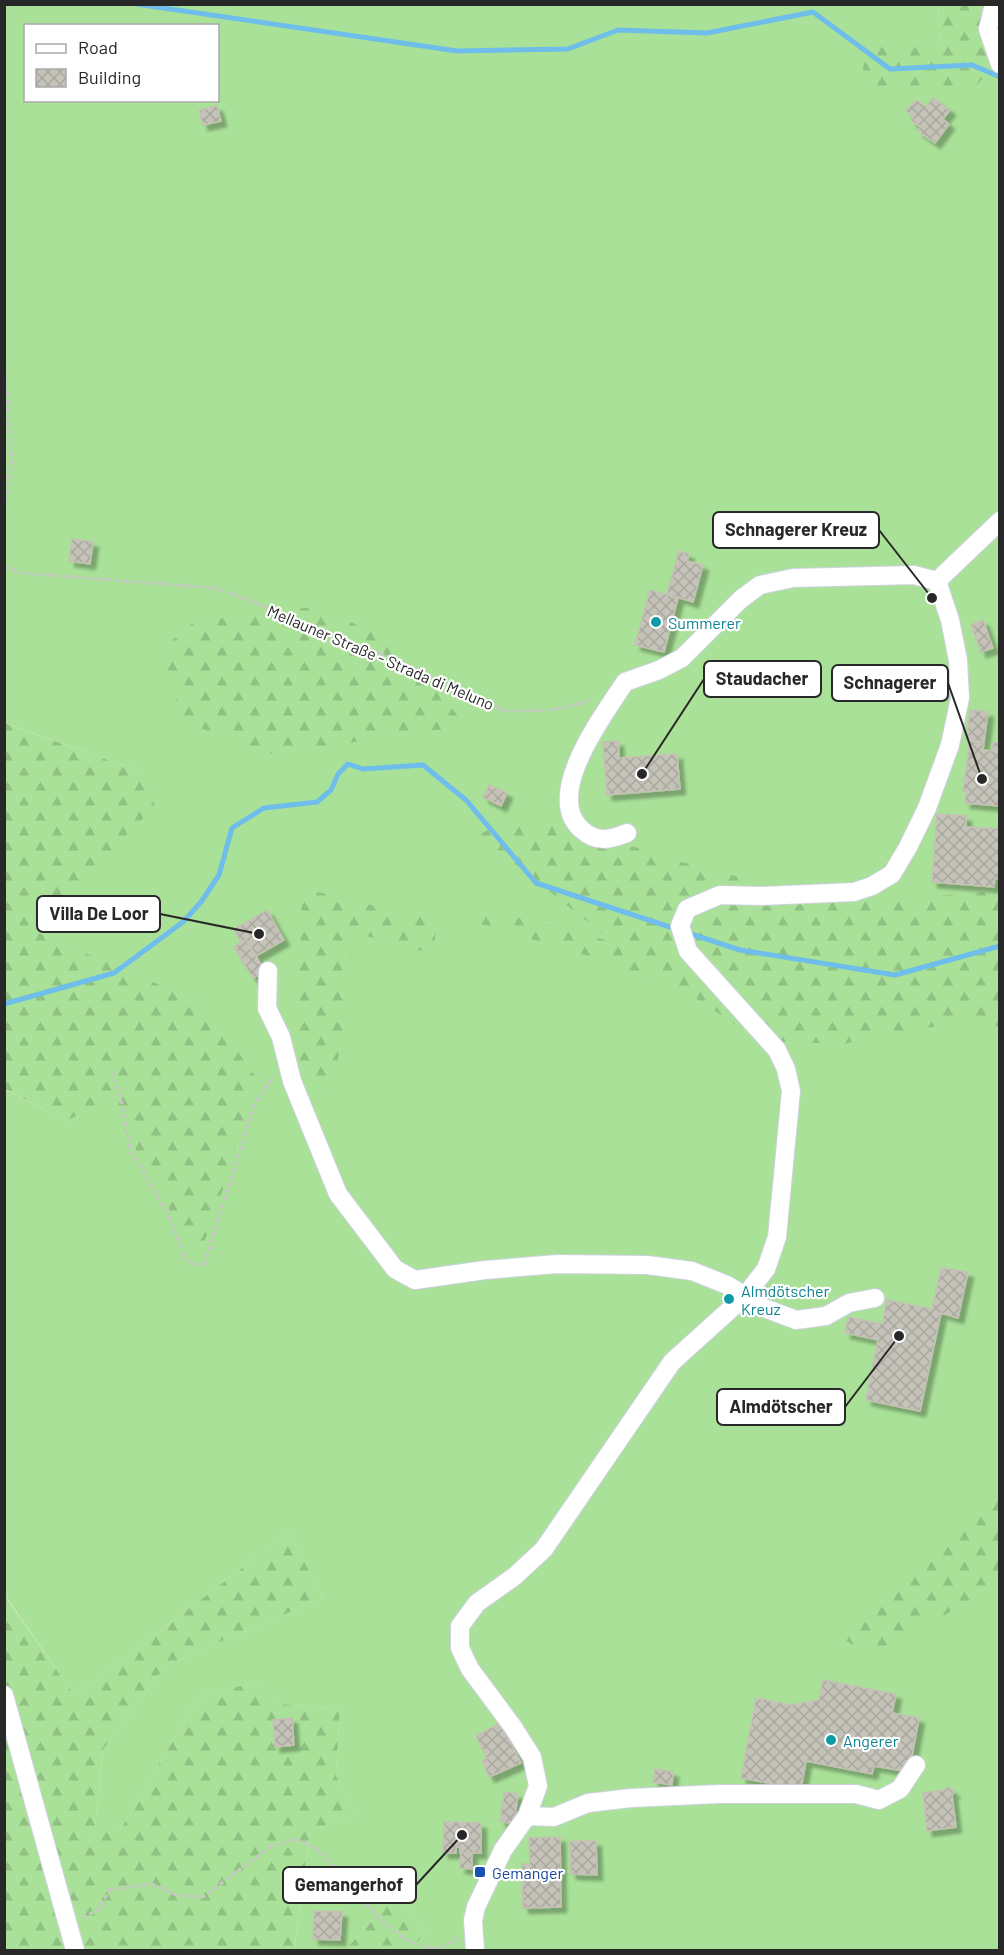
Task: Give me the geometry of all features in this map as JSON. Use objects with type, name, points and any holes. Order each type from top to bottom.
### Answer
[{"type":"street","points":[[994,4],[988,30],[999,64]]},
{"type":"street","points":[[937,581],[999,521]]},
{"type":"street","points":[[627,833],[608,841],[585,834],[572,821],[568,797],[577,762],[624,682],[659,670],[681,658],[741,600],[760,585],[804,577],[914,575],[937,581]]},
{"type":"street","points":[[475,1950],[473,1920],[476,1907],[503,1850],[526,1816],[538,1785],[532,1757],[470,1669],[459,1648],[460,1626],[477,1603],[515,1576],[544,1549],[672,1362],[746,1296],[766,1269],[777,1237],[791,1091],[786,1069],[777,1050],[688,951],[680,926],[687,909],[720,895],[761,896],[854,892],[872,886],[892,874],[927,808],[950,745],[960,698],[958,660],[950,620],[937,581]]},
{"type":"street","points":[[268,971],[267,1008],[281,1037],[292,1081],[338,1194],[395,1269],[415,1280],[485,1270],[557,1264],[647,1265],[692,1271],[726,1285],[746,1296],[754,1304],[796,1320],[826,1316],[849,1303],[875,1298]]},
{"type":"street","points":[[4,1695],[75,1950]]},
{"type":"street","points":[[526,1816],[554,1817],[588,1803],[631,1798],[697,1795],[856,1794],[879,1800],[900,1789],[916,1765]]},
{"type":"path","points":[[4,355],[12,462],[4,511]]},
{"type":"path","name":"Mellauner Straße - Strada di Meluno","points":[[4,567],[22,573],[214,588],[380,653],[452,684],[468,696],[506,711],[551,710],[583,703],[593,698]]},
{"type":"path","points":[[112,1071],[122,1104],[130,1149],[170,1216],[187,1263],[204,1265],[255,1103],[273,1077],[292,1081]]},
{"type":"path","points":[[66,1915],[84,1918],[100,1908],[109,1890],[152,1884],[176,1895],[203,1897],[271,1846],[297,1839],[324,1854],[356,1894],[399,1936],[420,1947],[443,1947],[460,1936],[473,1920]]},
{"type":"green space","points":[[5,5],[938,5],[941,45],[999,64],[999,1950],[411,1950],[425,1933],[398,1892],[345,1950],[294,1949],[310,1831],[356,1815],[336,1776],[340,1709],[281,1704],[259,1681],[199,1697],[122,1827],[94,1838],[103,1750],[166,1665],[323,1598],[289,1532],[75,1696],[5,1595],[4,1089],[66,1121],[108,1100],[198,1259],[203,1004],[33,931],[139,771],[5,723]]},
{"type":"green space","points":[[938,5],[999,5],[999,64],[974,87],[860,92],[867,41],[941,45]]},
{"type":"green space","points":[[320,606],[413,654],[465,726],[264,755],[184,721],[159,651],[194,622]]},
{"type":"green space","points":[[4,723],[139,771],[155,806],[34,931],[204,1004],[256,1077],[223,1189],[198,1260],[108,1101],[66,1121],[5,1089]]},
{"type":"green space","points":[[506,820],[573,827],[678,861],[840,903],[999,891],[999,1027],[979,1018],[843,1044],[760,1041],[679,987],[588,956],[480,924],[486,909],[613,942],[479,835]]},
{"type":"green space","points":[[302,888],[437,921],[433,954],[352,932],[345,1017],[332,1095],[296,1067]]},
{"type":"green space","points":[[999,1499],[999,1583],[873,1657],[843,1639]]},
{"type":"green space","points":[[289,1532],[323,1598],[166,1665],[103,1750],[94,1837],[122,1827],[199,1697],[259,1681],[281,1704],[340,1709],[336,1776],[356,1815],[310,1831],[294,1948],[345,1950],[5,1950],[4,1595],[75,1696]]},
{"type":"green space","points":[[398,1892],[425,1933],[411,1950],[345,1950]]},
{"type":"building","points":[[933,98],[950,110],[943,119],[949,124],[935,143],[918,131],[921,127],[911,121],[913,117],[906,111],[916,100],[926,107]]},
{"type":"building","points":[[217,106],[221,121],[203,125],[199,110]]},
{"type":"building","points":[[72,539],[93,542],[90,564],[69,561]]},
{"type":"building","points":[[679,551],[689,554],[687,561],[703,565],[693,602],[667,594]]},
{"type":"building","name":"Summerer","points":[[650,590],[678,598],[664,652],[635,645]]},
{"type":"building","points":[[983,620],[993,648],[981,652],[971,625]]},
{"type":"building","points":[[970,710],[988,712],[984,742],[967,740]]},
{"type":"building","points":[[618,741],[619,758],[677,754],[680,789],[607,795],[603,742]]},
{"type":"building","points":[[970,741],[984,742],[983,750],[992,751],[993,742],[1000,743],[1000,806],[965,803],[966,791],[963,791]]},
{"type":"building","points":[[489,785],[507,793],[501,806],[483,797]]},
{"type":"building","points":[[937,814],[966,816],[966,827],[1000,829],[1000,879],[995,878],[994,887],[932,882]]},
{"type":"building","points":[[267,910],[284,940],[256,956],[246,940],[241,942],[234,929]]},
{"type":"building","points":[[246,940],[265,971],[253,978],[234,947]]},
{"type":"building","points":[[941,1268],[968,1272],[958,1318],[941,1313],[920,1411],[866,1400],[878,1340],[845,1333],[848,1317],[882,1324],[887,1300],[932,1309]]},
{"type":"building","name":"Angerer","points":[[823,1680],[896,1694],[892,1713],[919,1718],[909,1772],[874,1766],[872,1774],[806,1761],[801,1789],[741,1778],[756,1698],[791,1705],[819,1700]]},
{"type":"building","points":[[292,1718],[294,1745],[275,1747],[273,1720]]},
{"type":"building","points":[[500,1723],[521,1763],[489,1777],[482,1761],[487,1758],[476,1736]]},
{"type":"building","points":[[655,1769],[673,1772],[672,1785],[653,1782]]},
{"type":"building","points":[[948,1787],[954,1792],[952,1795],[956,1827],[927,1831],[923,1793],[945,1790]]},
{"type":"building","points":[[504,1792],[518,1794],[514,1824],[500,1821]]},
{"type":"building","points":[[444,1822],[481,1823],[481,1853],[460,1853],[460,1847],[456,1847],[456,1853],[443,1853]]},
{"type":"building","points":[[560,1837],[561,1907],[523,1908],[522,1864],[530,1864],[529,1838]]},
{"type":"building","points":[[596,1841],[597,1875],[571,1874],[570,1842]]},
{"type":"building","points":[[461,1853],[472,1853],[472,1869],[460,1868]]},
{"type":"building","points":[[314,1911],[342,1912],[340,1940],[313,1939]]},
{"type":"waterway","points":[[136,4],[457,51],[568,49],[618,30],[707,33],[813,12],[890,69],[972,65],[1000,77]]},
{"type":"waterway","points":[[4,1004],[114,973],[183,922],[201,902],[219,875],[232,828],[264,808],[317,802],[331,790],[338,774],[348,764],[363,769],[423,765],[466,800],[536,883],[676,929]]},
{"type":"waterway","points":[[688,933],[740,950],[895,975],[1000,946]]},
{"type":"place","name":"Schnagerer Kreuz","points":[[932,598]]},
{"type":"place","name":"Summerer","points":[[656,622]]},
{"type":"place","name":"Staudacher","points":[[642,774]]},
{"type":"place","name":"Schnagerer","points":[[982,779]]},
{"type":"place","name":"Villa De Loor","points":[[259,934]]},
{"type":"place","name":"Almdötscher Kreuz","points":[[729,1299]]},
{"type":"place","name":"Almdötscher","points":[[899,1336]]},
{"type":"place","name":"Angerer","points":[[831,1740]]},
{"type":"place","name":"Gemangerhof","points":[[462,1835]]},
{"type":"place","name":"Gemanger","points":[[480,1872]]}]
